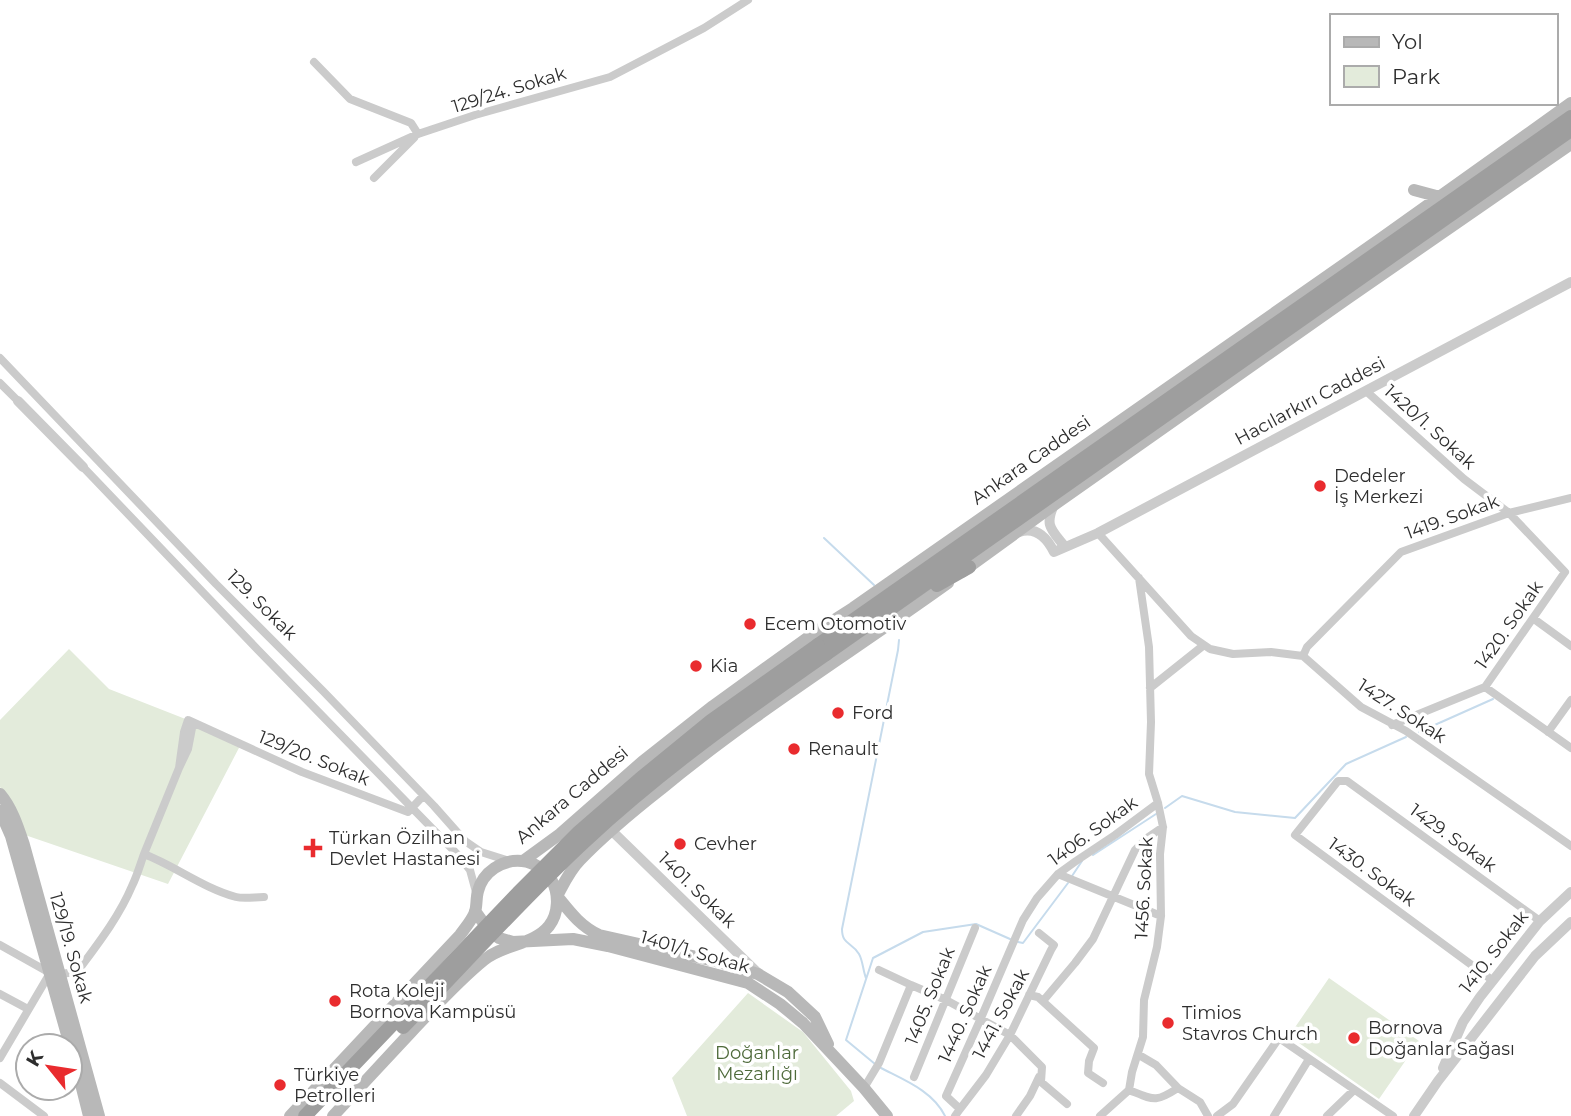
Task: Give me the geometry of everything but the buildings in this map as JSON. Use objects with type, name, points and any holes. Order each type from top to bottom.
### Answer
[{"type":"highway","name":"Ankara Caddesi","points":[[317,1116],[585,841],[647,786],[916,576],[1571,117]]},
{"type":"highway","name":"Ankara Caddesi","points":[[305,1116],[517,893],[579,832],[711,721],[822,649],[872,621],[1571,130]]},
{"type":"highway","points":[[1348,298],[1424,233]]},
{"type":"highway","points":[[1179,391],[1266,318]]},
{"type":"highway","points":[[872,621],[969,567]]},
{"type":"highway","points":[[853,608],[916,576]]},
{"type":"main road","name":"Ankara Caddesi","points":[[523,861],[560,834],[642,762],[713,706],[1571,103]]},
{"type":"main road","points":[[332,1116],[460,980],[488,956],[537,936],[550,925],[557,908],[557,896],[579,861],[706,752],[1348,298],[1571,144]]},
{"type":"main road","points":[[1414,190],[1440,197]]},
{"type":"main road","points":[[1386,235],[1391,218]]},
{"type":"main road","name":"129/19. Sokak","points":[[0,794],[15,818],[24,845],[89,1116]]},
{"type":"main road","name":"129/19. Sokak","points":[[0,811],[11,836],[99,1116]]},
{"type":"main road","name":"Ankara Caddesi","points":[[475,911],[479,887],[488,873],[509,861],[537,865],[554,884],[557,896]]},
{"type":"main road","name":"1401/1. Sokak","points":[[557,896],[577,921],[600,935],[719,962],[758,974],[788,992],[815,1017],[835,1057]]},
{"type":"main road","points":[[289,1116],[460,934],[475,911],[483,925],[499,938],[521,942]]},
{"type":"main road","name":"1401/1. Sokak","points":[[521,942],[573,939],[748,983],[803,1023],[887,1116]]},
{"type":"main road","points":[[864,1088],[867,1100],[877,1116]]},
{"type":"street","name":"129/24. Sokak","points":[[356,162],[417,134],[610,76],[704,28],[748,0]]},
{"type":"street","points":[[314,62],[350,99],[411,123],[417,134]]},
{"type":"street","name":"129/24. Sokak","points":[[374,178],[417,134]]},
{"type":"street","name":"Hacılarkırı Caddesi","points":[[1059,550],[1098,533],[1571,282]]},
{"type":"street","name":"129. Sokak","points":[[0,358],[464,841],[473,848],[509,861]]},
{"type":"street","name":"129. Sokak","points":[[0,383],[464,861],[473,877],[476,897]]},
{"type":"street","name":"1420/1. Sokak","points":[[1366,391],[1464,479],[1510,513],[1568,572]]},
{"type":"street","name":"1419. Sokak","points":[[1303,656],[1307,647],[1401,552],[1510,513],[1571,498]]},
{"type":"street","points":[[1054,505],[1049,523],[1059,550]]},
{"type":"street","points":[[1013,534],[1028,529],[1037,531],[1059,550]]},
{"type":"street","points":[[1098,533],[1191,636],[1210,649],[1233,654],[1271,652],[1303,656]]},
{"type":"street","name":"1420. Sokak","points":[[1392,724],[1485,687],[1568,572]]},
{"type":"street","name":"1456. Sokak","points":[[1129,1090],[1143,1037],[1143,1000],[1157,947],[1161,916],[1160,854],[1163,827],[1149,774],[1149,647],[1139,578]]},
{"type":"street","points":[[1534,619],[1571,646]]},
{"type":"street","points":[[1150,688],[1204,645]]},
{"type":"street","name":"1427. Sokak","points":[[1303,656],[1361,707],[1406,731],[1571,846]]},
{"type":"street","points":[[1485,687],[1571,748]]},
{"type":"street","points":[[1548,732],[1571,700]]},
{"type":"street","name":"129/20. Sokak","points":[[144,854],[179,768],[184,732],[190,722],[302,772],[408,813],[413,807]]},
{"type":"street","name":"1430. Sokak","points":[[1347,781],[1338,781],[1295,835],[1492,980]]},
{"type":"street","name":"1429. Sokak","points":[[1347,781],[1540,921]]},
{"type":"street","points":[[413,807],[423,796]]},
{"type":"street","name":"1406. Sokak","points":[[1023,920],[1037,898],[1058,874],[1158,803]]},
{"type":"street","points":[[1043,1001],[1093,939],[1135,850],[1163,827]]},
{"type":"street","name":"1401. Sokak","points":[[612,831],[758,974]]},
{"type":"street","points":[[0,945],[55,974],[77,972],[101,940],[132,887],[144,854],[235,897],[264,897]]},
{"type":"street","points":[[1058,874],[1161,916]]},
{"type":"street","name":"1410. Sokak","points":[[1438,1081],[1463,1022],[1492,980],[1540,921],[1571,892]]},
{"type":"street","name":"1440. Sokak","points":[[958,1113],[946,1096],[1023,920]]},
{"type":"street","name":"1410. Sokak","points":[[1414,1116],[1535,956],[1571,922]]},
{"type":"street","name":"1405. Sokak","points":[[914,1077],[975,928]]},
{"type":"street","name":"1441. Sokak","points":[[958,1113],[986,1075],[1010,1035],[1054,945],[1039,933]]},
{"type":"street","points":[[879,970],[946,1000],[1010,1035],[1042,1067],[1041,1082],[1067,1104]]},
{"type":"street","points":[[0,1058],[3,1045],[55,974]]},
{"type":"street","points":[[864,1088],[876,1068],[911,985]]},
{"type":"street","points":[[0,994],[28,1009]]},
{"type":"street","points":[[1029,995],[1043,1001],[1094,1048],[1088,1073],[1103,1083]]},
{"type":"street","points":[[1217,1116],[1233,1104],[1279,1038],[1393,1116]]},
{"type":"street","points":[[1139,1055],[1156,1065],[1178,1088],[1200,1102],[1208,1116]]},
{"type":"street","points":[[1274,1116],[1309,1059]]},
{"type":"street","points":[[1016,1116],[1030,1096],[1042,1067]]},
{"type":"street","points":[[0,1083],[44,1116]]},
{"type":"street","points":[[1100,1116],[1129,1090],[1154,1099],[1163,1098],[1178,1088]]},
{"type":"street","points":[[1327,1116],[1354,1090]]},
{"type":"green space","points":[[69,649],[109,689],[241,744],[168,884],[25,835],[14,806],[0,787],[0,720]]},
{"type":"green space","name":"Bornova Doğanlar Sağası","points":[[1329,978],[1419,1041],[1379,1099],[1289,1036]]},
{"type":"green space","name":"Doğanlar Mezarlığı","points":[[748,993],[803,1032],[851,1091],[854,1101],[836,1116],[687,1116],[672,1078]]},
{"type":"waterway","points":[[824,538],[874,585]]},
{"type":"waterway","points":[[866,978],[859,954],[846,941],[842,929],[899,640]]},
{"type":"waterway","points":[[1419,732],[1493,699]]},
{"type":"waterway","points":[[1165,808],[1182,796],[1235,812],[1295,818],[1346,764],[1406,737]]},
{"type":"waterway","points":[[1093,855],[1156,814]]},
{"type":"waterway","points":[[1072,876],[1082,861]]},
{"type":"waterway","points":[[1018,942],[1023,943],[1068,883]]},
{"type":"waterway","points":[[875,1064],[846,1040],[873,958],[923,932],[976,924],[1010,939]]},
{"type":"waterway","points":[[881,1068],[926,1093],[945,1116]]},
{"type":"place","name":"Dedeler İş Merkezi","points":[[1320,486]]},
{"type":"place","name":"Ecem Otomotiv","points":[[750,624]]},
{"type":"place","name":"Kia","points":[[696,666]]},
{"type":"place","name":"Ford","points":[[838,713]]},
{"type":"place","name":"Renault","points":[[794,749]]},
{"type":"place","name":"Cevher","points":[[680,844]]},
{"type":"place","name":"Türkan Özilhan Devlet Hastanesi","points":[[313,848]]},
{"type":"place","name":"Rota Koleji Bornova Kampüsü","points":[[335,1001]]},
{"type":"place","name":"Timios Stavros Church","points":[[1168,1023]]},
{"type":"place","name":"Bornova Doğanlar Sağası","points":[[1354,1038]]},
{"type":"place","name":"Türkiye Petrolleri","points":[[280,1085]]}]
